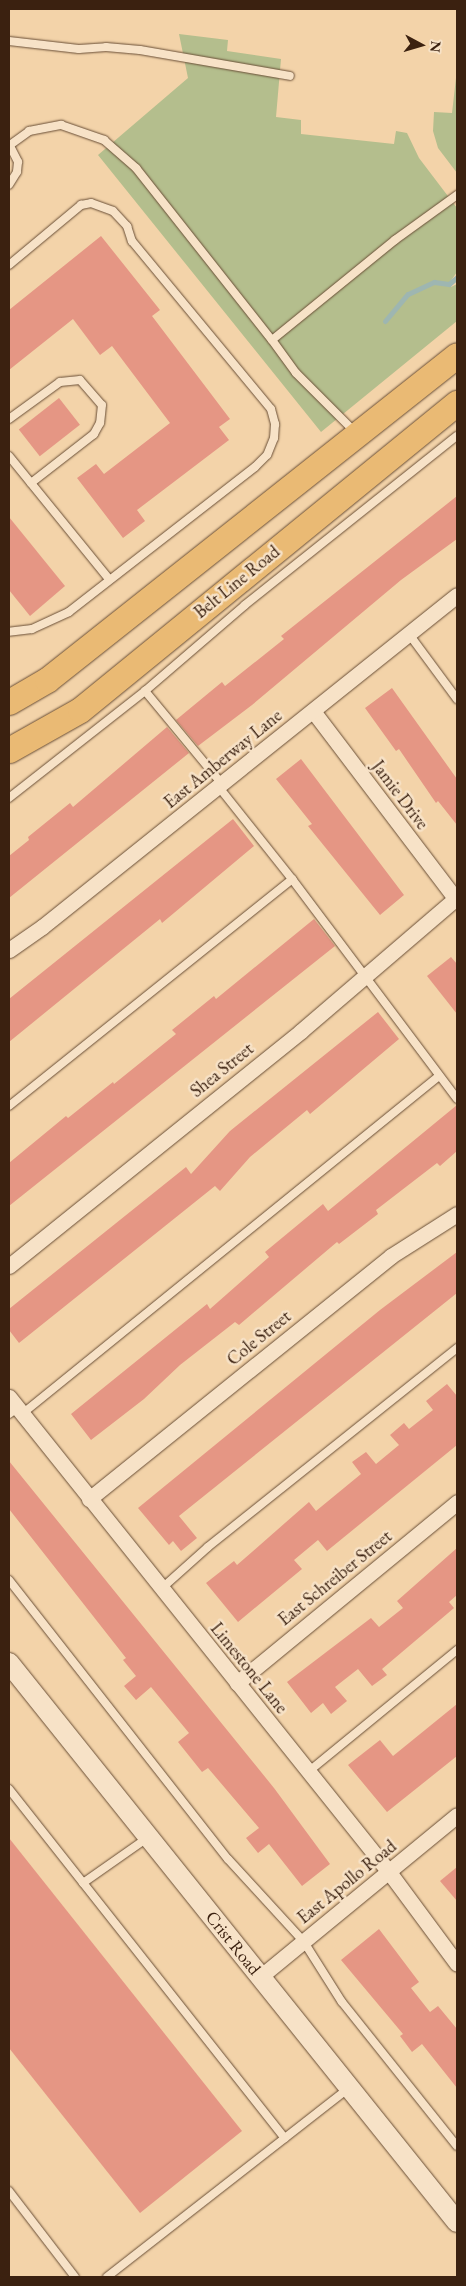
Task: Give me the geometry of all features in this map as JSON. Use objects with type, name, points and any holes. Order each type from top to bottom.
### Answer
[{"type":"main road","points":[[9,702],[48,680],[457,355]]},
{"type":"main road","name":"Belt Line Road","points":[[9,750],[80,710],[457,403]]},
{"type":"street","name":"East Amberway Lane","points":[[9,950],[42,927],[457,595]]},
{"type":"street","name":"Jamie Drive","points":[[313,711],[456,900]]},
{"type":"street","name":"Shea Street","points":[[9,1266],[300,1031],[365,973],[456,900]]},
{"type":"street","name":"Cole Street","points":[[89,1499],[391,1256],[457,1214]]},
{"type":"street","name":"Limestone Lane","points":[[14,1408],[389,1872],[457,1964]]},
{"type":"street","name":"East Schreiber Street","points":[[237,1684],[457,1502]]},
{"type":"street","name":"Crist Road","points":[[9,1663],[457,2222]]},
{"type":"street","name":"East Apollo Road","points":[[260,1977],[457,1815]]},
{"type":"lane","points":[[9,41],[79,49],[106,47],[140,50],[290,76]]},
{"type":"lane","points":[[9,185],[17,172],[18,162],[9,145],[29,131],[61,125],[104,140],[136,168],[296,373],[358,435]]},
{"type":"lane","points":[[272,340],[395,240],[457,194]]},
{"type":"lane","points":[[9,265],[81,205],[91,203],[113,211],[127,226],[132,241],[271,409],[275,424],[274,438],[267,455],[69,612],[32,629],[9,632]]},
{"type":"lane","points":[[9,419],[60,382],[80,380],[102,405],[100,423],[94,434],[31,483]]},
{"type":"lane","points":[[9,798],[145,691],[245,605],[457,436]]},
{"type":"lane","points":[[9,456],[109,579]]},
{"type":"lane","points":[[409,634],[457,699]]},
{"type":"lane","points":[[145,691],[365,973],[397,1022],[457,1099]]},
{"type":"lane","points":[[9,1106],[292,879]]},
{"type":"lane","points":[[14,1408],[440,1076]]},
{"type":"lane","points":[[161,1589],[208,1547],[457,1348]]},
{"type":"lane","points":[[9,1580],[228,1859],[304,1942],[342,2002],[457,2146]]},
{"type":"lane","points":[[308,1772],[457,1650]]},
{"type":"lane","points":[[9,1789],[285,2138]]},
{"type":"lane","points":[[83,1883],[148,1837]]},
{"type":"lane","points":[[107,2277],[348,2088]]},
{"type":"lane","points":[[9,2191],[75,2277]]},
{"type":"green space","points":[[179,34],[228,40],[227,51],[281,59],[276,117],[301,120],[301,134],[394,144],[396,131],[407,133],[419,158],[457,208],[457,272],[450,282],[451,287],[457,284],[457,321],[321,432],[98,155],[188,78]]},
{"type":"green space","points":[[457,69],[457,173],[438,148],[433,131],[434,112],[452,113]]},
{"type":"building","points":[[101,236],[160,310],[152,316],[230,419],[219,427],[229,440],[137,510],[145,521],[123,538],[77,478],[96,464],[104,474],[170,423],[112,346],[100,355],[73,319],[9,370],[9,310]]},
{"type":"building","points":[[59,398],[80,425],[40,456],[19,429]]},
{"type":"building","points":[[457,496],[457,539],[401,580],[252,705],[198,746],[176,720],[222,682],[225,686],[284,639],[281,636]]},
{"type":"building","points":[[9,517],[65,586],[30,616],[9,590]]},
{"type":"building","points":[[392,688],[457,779],[457,825],[438,801],[436,803],[399,749],[396,751],[365,708]]},
{"type":"building","points":[[167,727],[189,753],[9,898],[9,856],[29,840],[28,837],[70,803],[73,807]]},
{"type":"building","points":[[301,759],[404,895],[380,915],[308,826],[312,824],[276,779]]},
{"type":"building","points":[[233,819],[254,846],[162,923],[160,919],[9,1042],[9,999]]},
{"type":"building","points":[[314,919],[335,946],[9,1206],[9,1163],[66,1116],[68,1118],[113,1082],[114,1084],[176,1034],[172,1030],[214,996],[216,999]]},
{"type":"building","points":[[451,957],[457,964],[457,1014],[427,976]]},
{"type":"building","points":[[378,1012],[399,1039],[310,1114],[307,1110],[250,1157],[220,1191],[215,1186],[19,1343],[9,1330],[9,1309],[186,1167],[191,1174],[230,1131]]},
{"type":"building","points":[[457,1105],[457,1151],[440,1166],[437,1163],[376,1210],[378,1214],[339,1244],[337,1242],[239,1325],[235,1322],[180,1365],[144,1399],[91,1440],[71,1414],[207,1304],[210,1309],[269,1257],[265,1252],[323,1204],[328,1211]]},
{"type":"building","points":[[457,1252],[457,1293],[179,1516],[197,1538],[181,1551],[173,1541],[169,1545],[138,1508],[380,1310]]},
{"type":"building","points":[[447,1384],[457,1396],[457,1445],[327,1551],[318,1540],[294,1560],[302,1569],[238,1622],[206,1583],[234,1561],[237,1565],[309,1502],[316,1511],[361,1474],[352,1462],[366,1452],[376,1464],[399,1445],[390,1435],[404,1423],[409,1429],[433,1410],[426,1401]]},
{"type":"building","points":[[9,1461],[274,1788],[330,1864],[302,1886],[269,1844],[258,1853],[246,1838],[259,1828],[208,1768],[202,1772],[178,1742],[189,1733],[151,1687],[136,1700],[124,1686],[136,1676],[123,1660],[126,1658],[9,1509]]},
{"type":"building","points":[[457,1548],[457,1595],[449,1602],[454,1608],[382,1669],[387,1675],[372,1686],[358,1669],[335,1687],[347,1701],[331,1714],[323,1703],[311,1713],[287,1682],[371,1618],[379,1627],[403,1608],[397,1601]]},
{"type":"building","points":[[457,1704],[457,1756],[387,1812],[348,1765],[380,1740],[393,1756]]},
{"type":"building","points":[[9,1838],[242,2131],[140,2213],[9,2048]]},
{"type":"building","points":[[457,1867],[457,1901],[440,1881]]},
{"type":"building","points":[[379,1929],[419,1982],[411,1988],[430,2012],[438,2006],[457,2029],[457,2088],[422,2044],[412,2052],[400,2036],[403,2034],[341,1960]]},
{"type":"waterway","points":[[385,321],[408,294],[434,282],[449,284],[457,277]]}]
